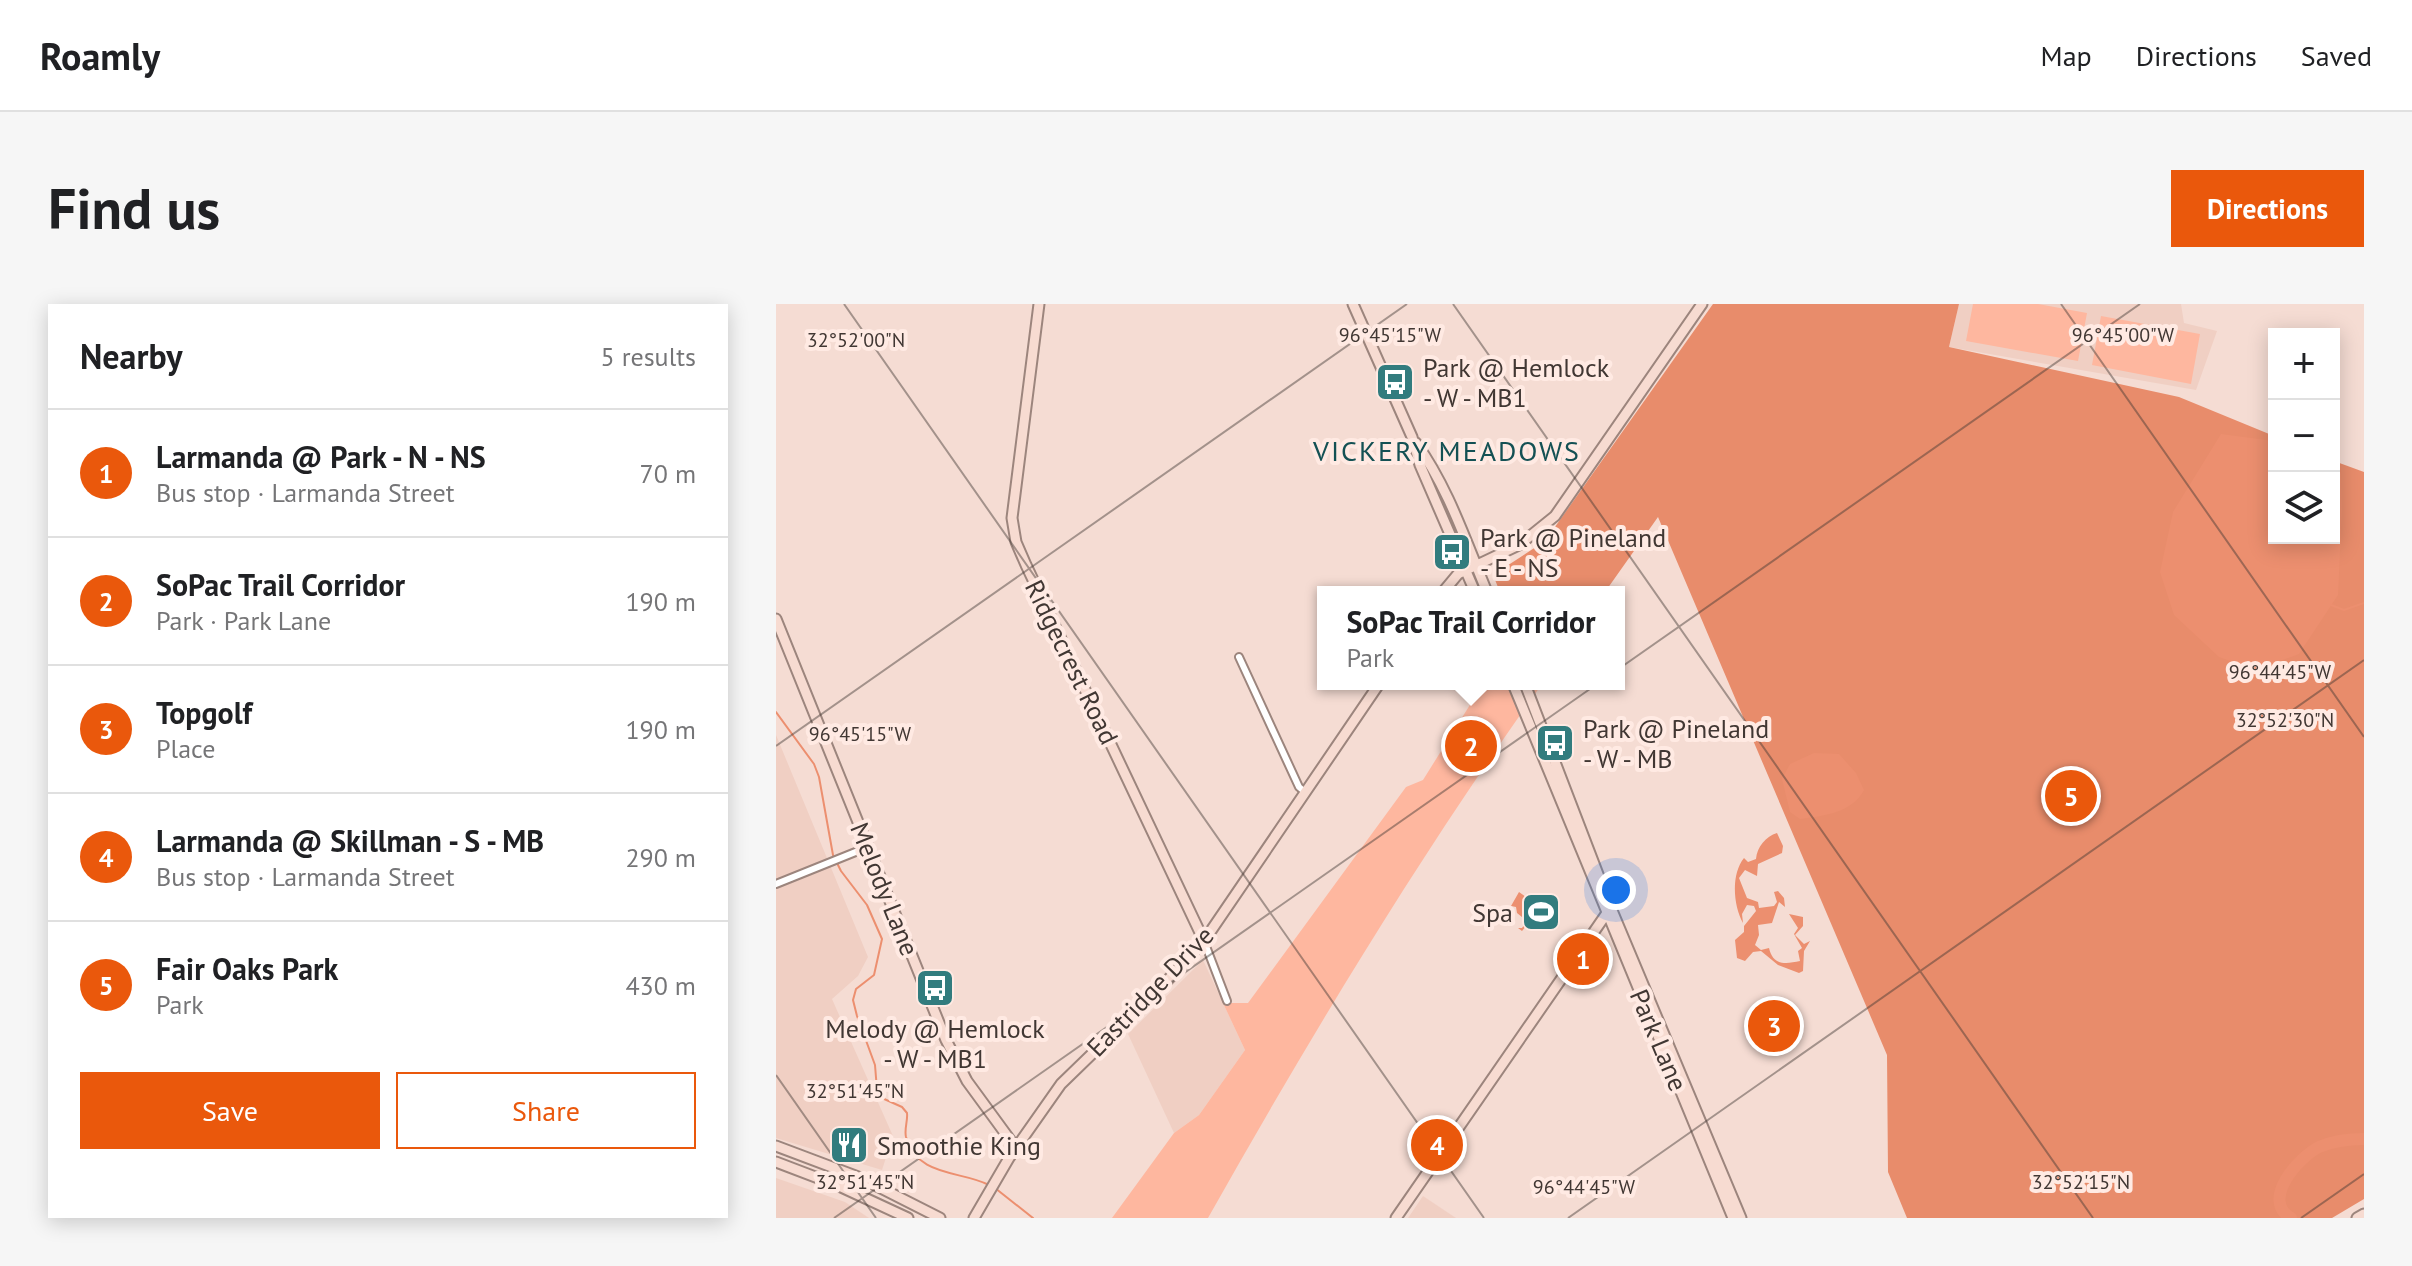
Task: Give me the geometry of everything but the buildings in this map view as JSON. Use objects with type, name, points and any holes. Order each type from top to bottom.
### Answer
[{"type":"street","name":"Ridgecrest Road","points":[[1039,304],[1019,451],[1012,518],[1014,535],[1204,941],[1227,1001]]},
{"type":"street","points":[[1353,304],[1412,437],[1420,465],[1473,586]]},
{"type":"street","points":[[1448,586],[1458,574],[1519,545],[1555,516],[1702,304]]},
{"type":"street","points":[[1412,437],[1429,460],[1484,586]]},
{"type":"street","name":"Melody Lane","points":[[776,619],[956,1060],[983,1105],[1016,1148]]},
{"type":"street","points":[[1239,657],[1299,787],[1305,792]]},
{"type":"street","name":"Eastridge Drive","points":[[974,1218],[1009,1158],[1061,1084],[1204,941],[1375,690]]},
{"type":"street","name":"Park Lane","points":[[1515,690],[1560,783]]},
{"type":"street","name":"Park Lane","points":[[1528,690],[1608,910],[1741,1218]]},
{"type":"street","points":[[1524,711],[1535,707]]},
{"type":"street","points":[[776,884],[868,847]]},
{"type":"street","points":[[1396,1218],[1608,910]]},
{"type":"street","name":"Park Lane","points":[[1608,910],[1613,931],[1733,1218]]},
{"type":"street","points":[[1589,937],[1600,930],[1613,931]]},
{"type":"street","points":[[776,1146],[883,1188],[940,1218]]},
{"type":"street","points":[[811,1174],[816,1160]]},
{"type":"street","points":[[776,1162],[811,1174],[908,1218]]},
{"type":"street","points":[[2357,1218],[2364,1214]]},
{"type":"shaded area","points":[[1713,304],[1959,304],[1949,347],[2179,397],[2268,434],[2268,544],[2340,544],[2340,463],[2364,472],[2364,1199],[2332,1218],[1907,1218],[1888,1172],[1887,1055],[1658,517],[1609,586],[1498,586],[1493,575],[1545,541]]},
{"type":"shaded area","points":[[1959,304],[2181,304],[2184,323],[2217,331],[2196,390],[1949,347]]},
{"type":"shaded area","points":[[1973,304],[2038,304],[2087,313],[2078,361],[1966,341]]},
{"type":"shaded area","points":[[2101,316],[2200,334],[2191,384],[2092,365]]},
{"type":"shaded area","points":[[2221,434],[2268,440],[2268,544],[2340,544],[2340,472],[2342,510],[2338,595],[2299,654],[2256,670],[2219,657],[2174,615],[2160,572],[2173,512]]},
{"type":"shaded area","points":[[1479,690],[1538,690],[1368,946],[1208,1218],[1112,1218],[1174,1133],[1199,1115],[1245,1050],[1223,1003],[1248,1003],[1406,787],[1423,780]]},
{"type":"shaded area","points":[[776,735],[868,957],[858,976],[832,999],[893,1136],[882,1170],[776,1138]]},
{"type":"shaded area","points":[[1814,753],[1839,754],[1856,773],[1864,790],[1845,808],[1827,815],[1800,819],[1790,812],[1782,779],[1790,764]]},
{"type":"shaded area","points":[[1777,833],[1783,846],[1782,853],[1758,864],[1757,876],[1745,870],[1739,878],[1747,898],[1758,902],[1759,908],[1774,906],[1777,902],[1774,892],[1778,891],[1784,898],[1785,907],[1779,902],[1772,923],[1758,925],[1759,935],[1755,945],[1761,950],[1769,948],[1777,961],[1800,961],[1798,951],[1802,948],[1794,934],[1798,928],[1789,914],[1803,917],[1803,926],[1795,935],[1804,944],[1810,941],[1804,951],[1803,971],[1799,973],[1778,965],[1761,951],[1753,952],[1745,961],[1737,958],[1735,940],[1744,932],[1744,926],[1756,911],[1754,906],[1747,905],[1742,914],[1743,923],[1735,899],[1737,872],[1744,858],[1748,862],[1756,859],[1763,843]]},
{"type":"shaded area","name":"Spa","points":[[1519,892],[1550,914],[1541,928],[1528,924],[1522,931],[1518,928],[1522,928],[1527,921],[1517,913],[1516,907],[1511,906]]},
{"type":"shaded area","points":[[1203,960],[1245,1050],[1199,1115],[1174,1133],[1128,1034]]},
{"type":"shaded area","points":[[776,1178],[845,1202],[869,1218],[776,1218]]},
{"type":"shaded area","points":[[1423,1196],[1456,1218],[1408,1218]]},
{"type":"waterway","points":[[2331,605],[2344,610],[2364,603]]},
{"type":"waterway","points":[[776,712],[814,764],[833,855],[867,905],[882,939],[874,975],[856,989],[853,1000],[875,1065],[877,1090],[882,1098],[902,1107],[907,1113],[906,1137],[920,1160],[941,1171],[989,1185]]},
{"type":"waterway","points":[[2291,1218],[2282,1210],[2279,1201],[2281,1190],[2293,1169],[2319,1147],[2364,1139]]},
{"type":"waterway","points":[[995,1188],[1033,1218]]},
{"type":"place","name":"Park @ Hemlock - W - MB1","points":[[1395,382]]},
{"type":"place","name":"Park @ Pineland - E - NS","points":[[1452,552]]},
{"type":"place","name":"Park @ Pineland - W - MB","points":[[1555,743]]},
{"type":"place","name":"SoPac Trail Corridor","points":[[1471,746]]},
{"type":"place","name":"Fair Oaks Park","points":[[2071,796]]},
{"type":"place","name":"Spa","points":[[1541,912]]},
{"type":"place","name":"Larmanda @ Park - N - NS","points":[[1583,959]]},
{"type":"place","name":"Melody @ Hemlock - W - MB1","points":[[935,988]]},
{"type":"place","name":"Topgolf","points":[[1774,1026]]},
{"type":"place","name":"Smoothie King","points":[[849,1145]]},
{"type":"place","name":"Larmanda @ Skillman - S - MB","points":[[1437,1145]]},
{"type":"district","name":"VICKERY MEADOWS","points":[[1447,450]]}]
